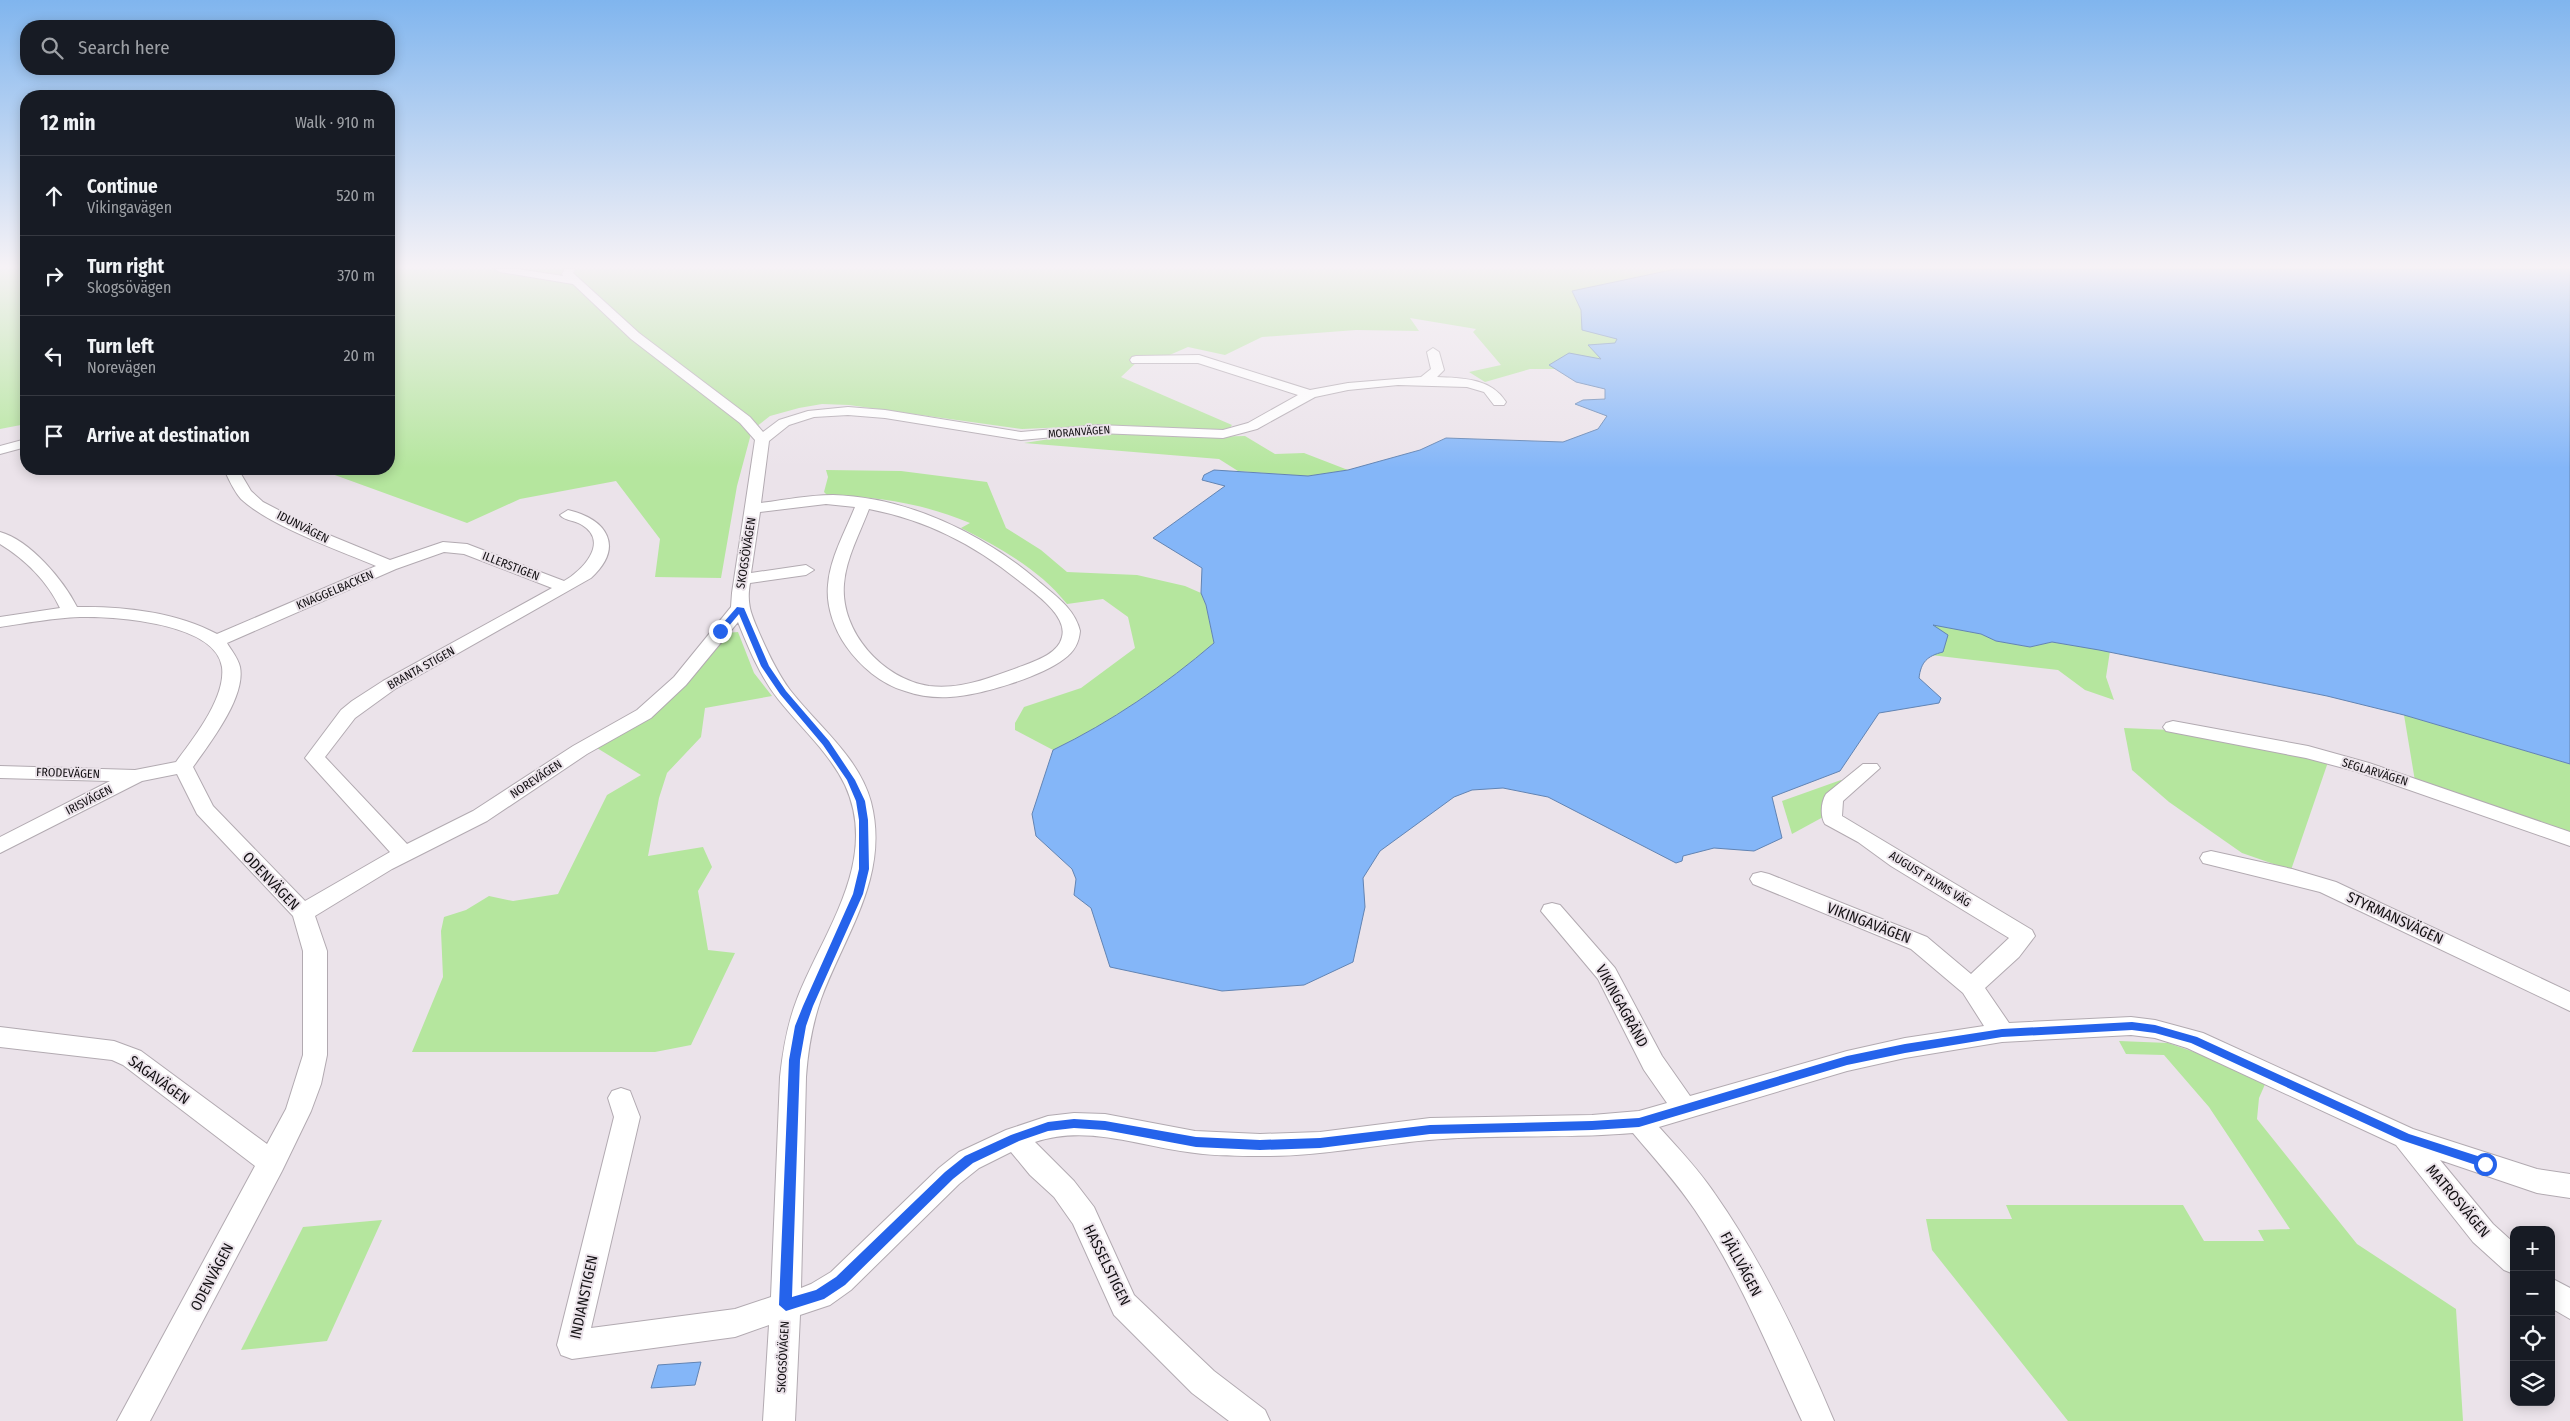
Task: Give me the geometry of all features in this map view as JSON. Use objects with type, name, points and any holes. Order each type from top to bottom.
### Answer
[{"type":"street","points":[[634,335],[745,420],[762,440]]},
{"type":"street","points":[[1425,380],[1438,370],[1433,352]]},
{"type":"street","points":[[1136,360],[1199,358],[1309,394]]},
{"type":"street","name":"MORANVÄGEN","points":[[762,440],[767,432],[788,421],[815,412],[832,410],[958,424],[1024,436],[1096,429],[1227,434],[1250,428],[1309,394],[1343,387],[1425,380],[1482,386],[1493,392],[1499,402]]},
{"type":"street","name":"SKOGSÖVÄGEN","points":[[762,440],[761,459],[738,598],[740,608],[765,666],[783,692],[826,743],[851,780],[861,801],[864,820],[864,869],[858,894],[800,1026],[794,1060],[786,1305],[779,1421]]},
{"type":"street","points":[[0,450],[20,445]]},
{"type":"street","name":"IDUNVÄGEN","points":[[234,475],[245,494],[258,505],[312,533],[390,566]]},
{"type":"street","points":[[753,508],[827,500],[864,504],[902,511],[958,531],[1008,563],[1068,616],[1071,631],[1068,645],[1058,655],[1043,664],[995,683],[962,691],[921,690],[901,684],[879,673],[850,641],[836,592],[841,564],[864,504]]},
{"type":"street","name":"BRANTA STIGEN","points":[[404,854],[315,758],[348,714],[359,705],[389,685],[565,587],[591,570],[600,551],[600,535],[590,521],[568,514]]},
{"type":"street","points":[[0,537],[20,549],[59,588],[72,613]]},
{"type":"street","name":"KNAGGELBACKEN","points":[[216,641],[390,566],[443,546],[456,546]]},
{"type":"street","name":"ILLERSTIGEN","points":[[456,546],[565,587]]},
{"type":"street","points":[[742,579],[806,570]]},
{"type":"street","name":"NOREVÄGEN","points":[[303,913],[404,854],[480,816],[580,750],[644,714],[680,681],[740,608]]},
{"type":"street","points":[[0,622],[91,612],[139,616],[186,627],[216,641],[231,667],[229,687],[219,714],[183,767]]},
{"type":"street","name":"SEGLARVÄGEN","points":[[2173,727],[2308,752],[2353,765],[2570,839]]},
{"type":"street","name":"IRISVÄGEN","points":[[0,846],[136,776],[183,767]]},
{"type":"street","name":"ODENVÄGEN","points":[[133,1421],[298,1111],[308,1084],[315,1055],[315,951],[303,913],[204,809],[188,781],[183,767]]},
{"type":"street","name":"AUGUST PLYMS VÄG","points":[[1870,768],[1833,799],[1832,819],[1865,837],[1899,861],[2024,936],[2011,951],[1970,987]]},
{"type":"street","name":"FRODEVÄGEN","points":[[0,772],[136,776]]},
{"type":"street","name":"STYRMANSVÄGEN","points":[[2211,858],[2292,876],[2328,887],[2570,1002]]},
{"type":"street","name":"VIKINGAVÄGEN","points":[[1761,879],[1920,943],[1970,987],[2002,1033]]},
{"type":"street","name":"VIKINGAGRÄND","points":[[1552,911],[1607,974],[1652,1063],[1684,1108]]},
{"type":"street","points":[[786,1305],[820,1295],[841,1281],[949,1176],[969,1160],[1015,1138],[1048,1127],[1074,1124],[1105,1125],[1196,1142],[1260,1145],[1320,1143],[1430,1130],[1592,1126],[1639,1122],[1847,1061],[1905,1048],[2002,1033],[2090,1027],[2132,1026],[2155,1029],[2194,1040],[2405,1137],[2537,1181],[2570,1186]]},
{"type":"street","name":"SAGAVÄGEN","points":[[0,1037],[114,1051],[132,1058],[149,1074],[272,1162]]},
{"type":"street","name":"INDIANSTIGEN","points":[[621,1098],[627,1117],[572,1345],[735,1323],[786,1305]]},
{"type":"street","name":"FJÄLLVÄGEN","points":[[1639,1122],[1675,1163],[1712,1212],[1744,1265],[1818,1421]]},
{"type":"street","name":"MATROSVÄGEN","points":[[2405,1137],[2483,1233],[2510,1257]]},
{"type":"street","name":"HASSELSTIGEN","points":[[1015,1138],[1064,1189],[1084,1216],[1124,1305],[1203,1382],[1254,1421]]},
{"type":"street","points":[[2555,1294],[2570,1305]]},
{"type":"green space","points":[[0,335],[20,335],[20,425],[0,429]]},
{"type":"green space","points":[[395,335],[1285,335],[1262,337],[1225,355],[1188,347],[1158,360],[1139,360],[1121,377],[1232,425],[1228,430],[1112,425],[1022,429],[849,405],[822,404],[770,416],[752,430],[737,486],[721,578],[655,577],[660,539],[616,481],[520,499],[467,523],[335,475],[395,475]]},
{"type":"green space","points":[[1476,335],[1977,335],[2009,369],[1530,369],[1485,382],[1469,372],[1501,365]]},
{"type":"green space","points":[[1096,432],[1205,437],[1245,436],[1275,454],[1304,453],[1348,470],[1308,476],[1238,471],[1219,459],[1024,443]]},
{"type":"green space","points":[[826,470],[901,471],[987,482],[1006,528],[1041,550],[1067,572],[1137,575],[1185,586],[1201,593],[1206,605],[1214,643],[1137,702],[1053,750],[1015,730],[1015,723],[1024,707],[1081,688],[1135,648],[1128,617],[1103,599],[1067,604],[1044,580],[1018,560],[961,528],[970,523],[953,516],[900,502],[828,496],[824,492],[828,477]]},
{"type":"green space","points":[[1931,624],[1981,634],[1996,641],[2030,647],[2052,642],[2110,651],[2106,677],[2114,700],[2085,690],[2058,670],[1931,655],[1943,652]]},
{"type":"green space","points":[[738,632],[754,673],[772,696],[705,708],[701,737],[667,773],[659,798],[648,856],[703,847],[712,867],[698,891],[708,950],[735,953],[691,1045],[655,1052],[412,1052],[443,977],[441,931],[444,917],[466,910],[489,896],[513,901],[558,894],[607,795],[641,775],[597,748],[726,633]]},
{"type":"green space","points":[[2404,715],[2570,764],[2570,836],[2415,781]]},
{"type":"green space","points":[[2124,728],[2171,730],[2328,762],[2291,870],[2242,853],[2169,802],[2132,770]]},
{"type":"green space","points":[[1841,780],[1845,783],[1825,816],[1792,834],[1782,801]]},
{"type":"green space","points":[[2119,1041],[2168,1043],[2226,1063],[2266,1082],[2259,1098],[2257,1119],[2357,1244],[2456,1309],[2463,1421],[2068,1421],[1932,1250],[1926,1219],[2012,1219],[2006,1205],[2183,1205],[2204,1241],[2264,1241],[2258,1230],[2290,1229],[2209,1107],[2164,1055],[2126,1054]]},
{"type":"green space","points":[[382,1220],[327,1341],[241,1350],[303,1227]]},
{"type":"water","points":[[1603,335],[2570,335],[2570,764],[2404,715],[2327,696],[2099,650],[2052,642],[2030,647],[1996,641],[1981,634],[1933,625],[1948,635],[1943,652],[1926,660],[1921,668],[1919,678],[1941,698],[1939,703],[1879,713],[1840,771],[1772,797],[1782,838],[1754,851],[1714,848],[1683,856],[1682,861],[1676,863],[1548,797],[1503,788],[1472,790],[1454,797],[1380,851],[1363,878],[1365,907],[1353,962],[1304,985],[1222,991],[1110,967],[1091,908],[1074,895],[1076,879],[1072,869],[1036,836],[1032,814],[1053,750],[1137,702],[1214,643],[1206,605],[1201,593],[1202,568],[1153,538],[1225,486],[1202,480],[1204,475],[1214,470],[1308,476],[1348,470],[1420,450],[1446,438],[1563,442],[1598,429],[1607,416],[1575,404],[1583,400],[1605,399],[1605,389],[1576,382],[1549,365],[1569,353],[1601,359],[1588,345],[1615,343],[1617,339]]},
{"type":"water","points":[[701,1362],[695,1385],[651,1388],[658,1365]]},
{"type":"route","points":[[720,631],[740,608],[765,666],[783,692],[826,743],[851,780],[861,801],[864,820],[864,869],[858,894],[800,1026],[794,1060],[786,1305],[820,1295],[841,1281],[949,1176],[969,1160],[1015,1138],[1048,1127],[1074,1124],[1105,1125],[1196,1142],[1260,1145],[1320,1143],[1430,1130],[1592,1126],[1639,1122],[1790,1076],[1847,1061],[1905,1048],[2002,1033],[2081,1027],[2132,1026],[2155,1029],[2194,1040],[2405,1137],[2485,1164]]}]
